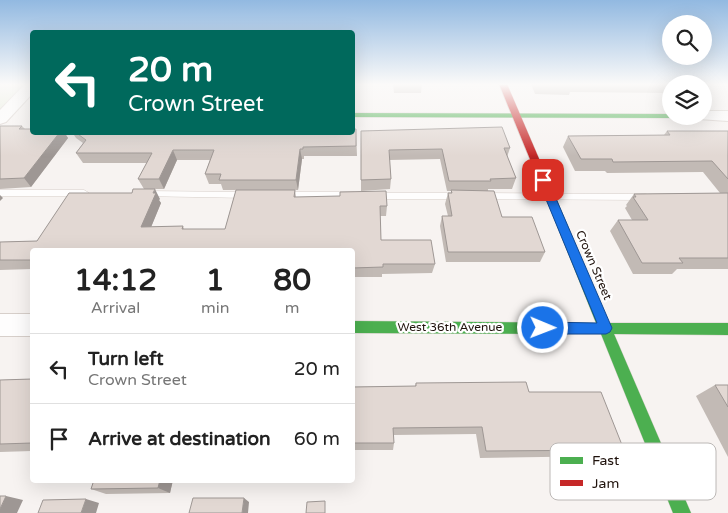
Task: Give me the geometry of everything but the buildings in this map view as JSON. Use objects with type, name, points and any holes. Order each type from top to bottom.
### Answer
[{"type":"street","name":"Crown Street","points":[[513,108],[653,443]]},
{"type":"street","points":[[4,115],[28,112]]},
{"type":"street","points":[[355,114],[662,116]]},
{"type":"street","points":[[712,116],[728,116]]},
{"type":"street","points":[[0,325],[30,325]]},
{"type":"street","name":"West 36th Avenue","points":[[355,327],[728,329]]},
{"type":"street","name":"Crown Street","points":[[677,500],[682,513]]},
{"type":"lane","points":[[0,193],[98,194]]},
{"type":"lane","points":[[128,194],[659,197]]},
{"type":"traffic: fast","points":[[355,115],[662,116]]},
{"type":"traffic: fast","points":[[553,203],[653,443]]},
{"type":"traffic: fast","points":[[355,327],[728,329]]},
{"type":"traffic: fast","points":[[677,500],[682,513]]},
{"type":"traffic: jam","points":[[513,108],[553,203]]},
{"type":"route","points":[[543,180],[606,328],[543,328]]}]
